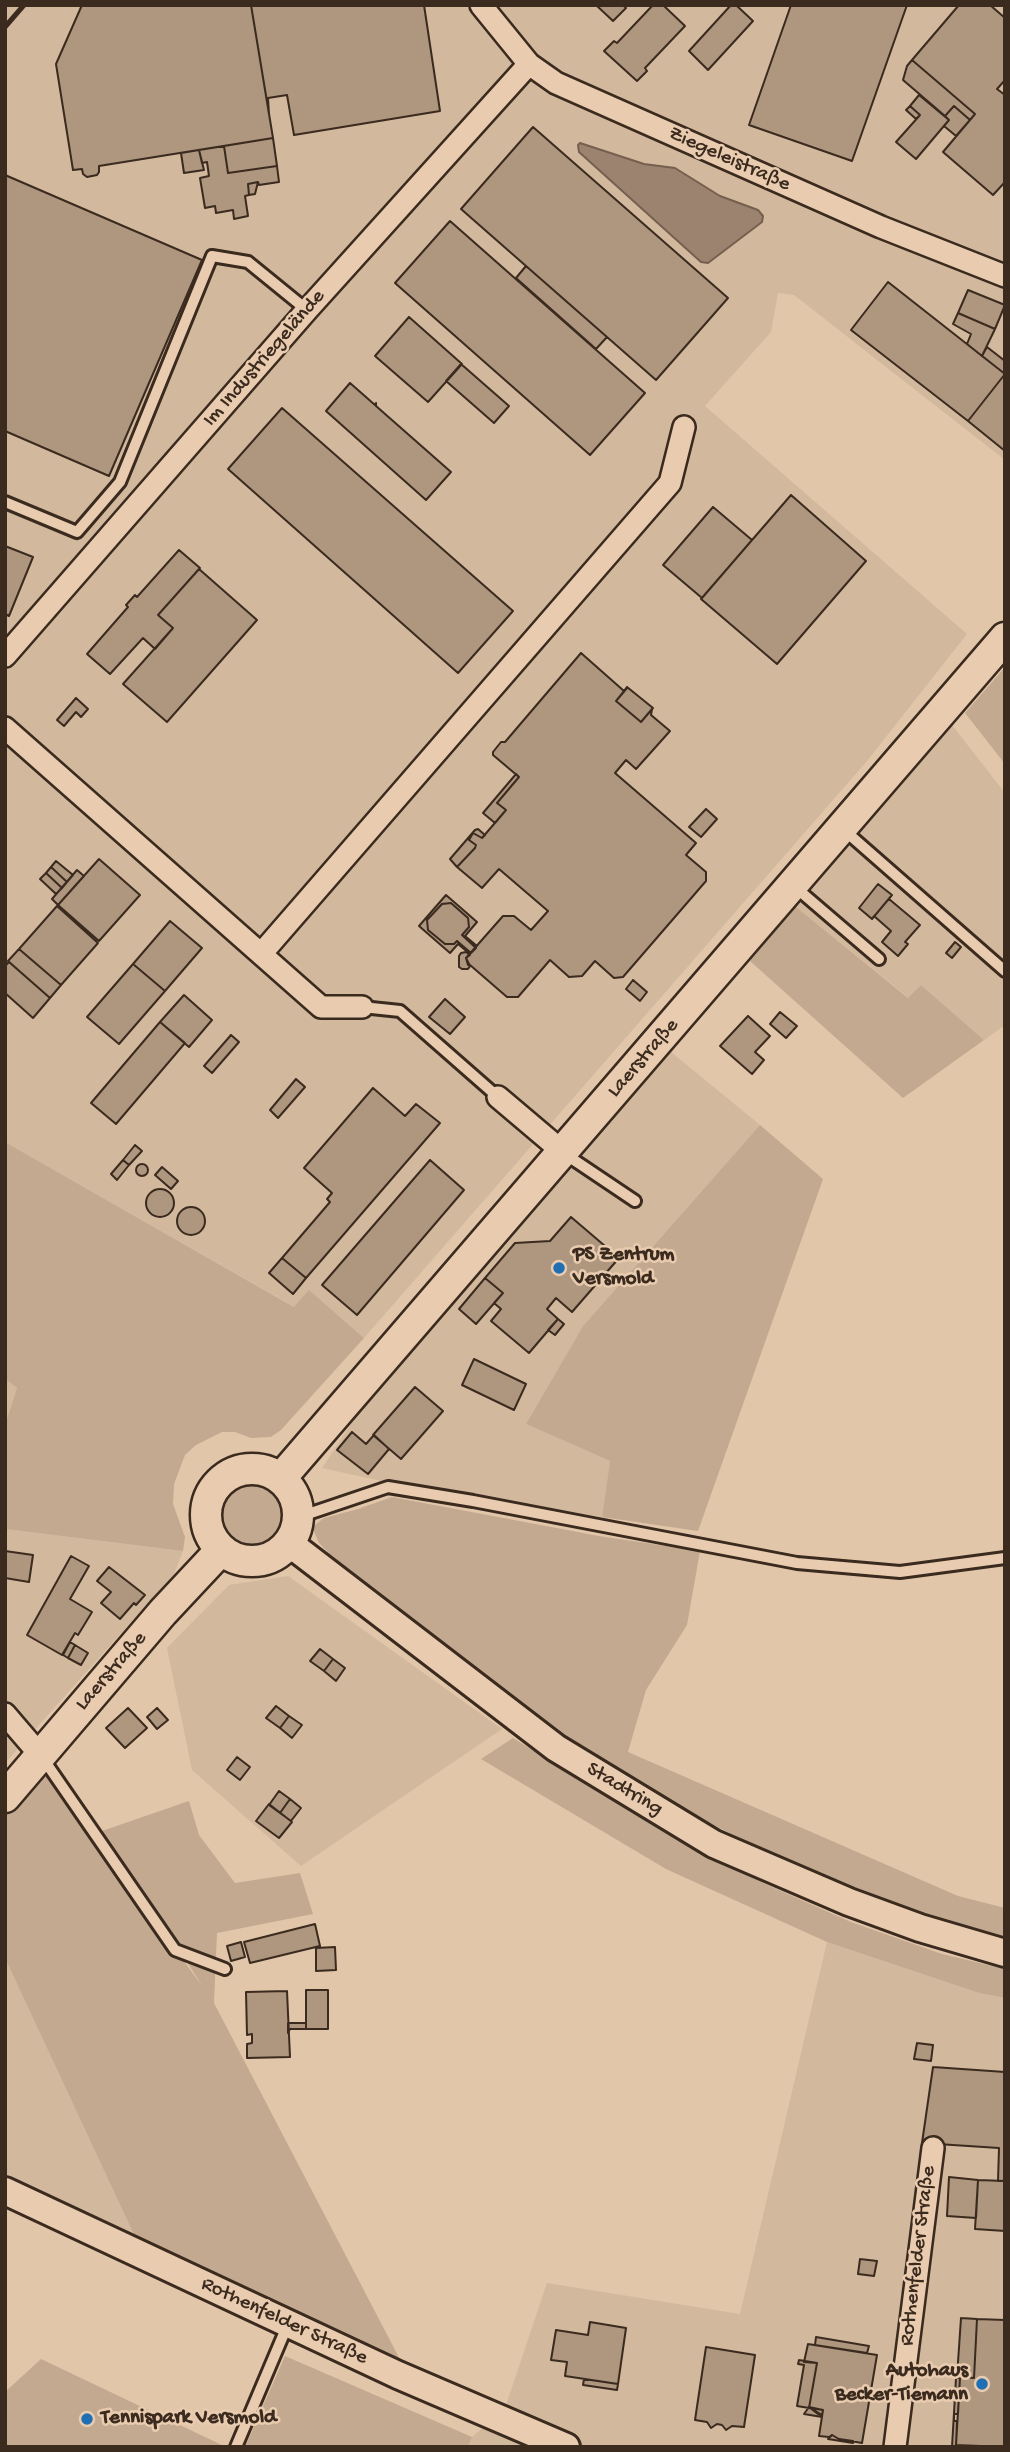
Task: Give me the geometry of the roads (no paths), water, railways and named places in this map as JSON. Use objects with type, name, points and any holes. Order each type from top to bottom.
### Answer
[{"type":"main road","name":"Laerstraße","points":[[281,1478],[1005,638]]},
{"type":"main road","points":[[251,1468],[267,1470],[281,1478],[295,1497],[294,1530],[271,1557],[255,1562],[237,1559],[221,1550],[207,1527],[207,1501],[222,1479],[236,1471],[251,1468]]},
{"type":"main road","name":"Laerstraße","points":[[5,1797],[163,1612],[221,1550]]},
{"type":"street","name":"Ziegeleistraße","points":[[481,5],[529,64],[556,83],[881,228],[1005,276]]},
{"type":"street","name":"Im Industriegelände","points":[[5,656],[307,310],[529,64]]},
{"type":"street","points":[[261,954],[670,483],[684,428]]},
{"type":"street","points":[[5,728],[321,1007],[362,1007]]},
{"type":"street","points":[[498,1097],[563,1152]]},
{"type":"street","name":"Stadtring","points":[[294,1530],[556,1748],[714,1844],[849,1902],[920,1928],[1005,1953]]},
{"type":"street","points":[[5,1714],[41,1756]]},
{"type":"street","name":"Rothenfelder Straße","points":[[895,2447],[933,2148]]},
{"type":"street","name":"Rothenfelder Straße","points":[[5,2192],[398,2375],[566,2447]]},
{"type":"lane","points":[[5,502],[77,532],[120,482],[212,256],[248,262],[307,310]]},
{"type":"lane","points":[[842,828],[1005,971]]},
{"type":"lane","points":[[793,885],[879,959]]},
{"type":"lane","points":[[362,1007],[400,1011],[498,1097]]},
{"type":"lane","points":[[563,1152],[635,1201]]},
{"type":"lane","points":[[294,1530],[388,1487],[797,1563],[900,1572],[1005,1558]]},
{"type":"lane","points":[[41,1756],[175,1950],[225,1969]]},
{"type":"lane","points":[[236,2447],[288,2324]]},
{"type":"railway","points":[[5,27],[24,5]]},
{"type":"place","name":"PS Zentrum Versmold","points":[[559,1268]]},
{"type":"place","name":"Autohaus Becker-Tiemann","points":[[982,2384]]},
{"type":"place","name":"Tennispark Versmold","points":[[87,2419]]}]
